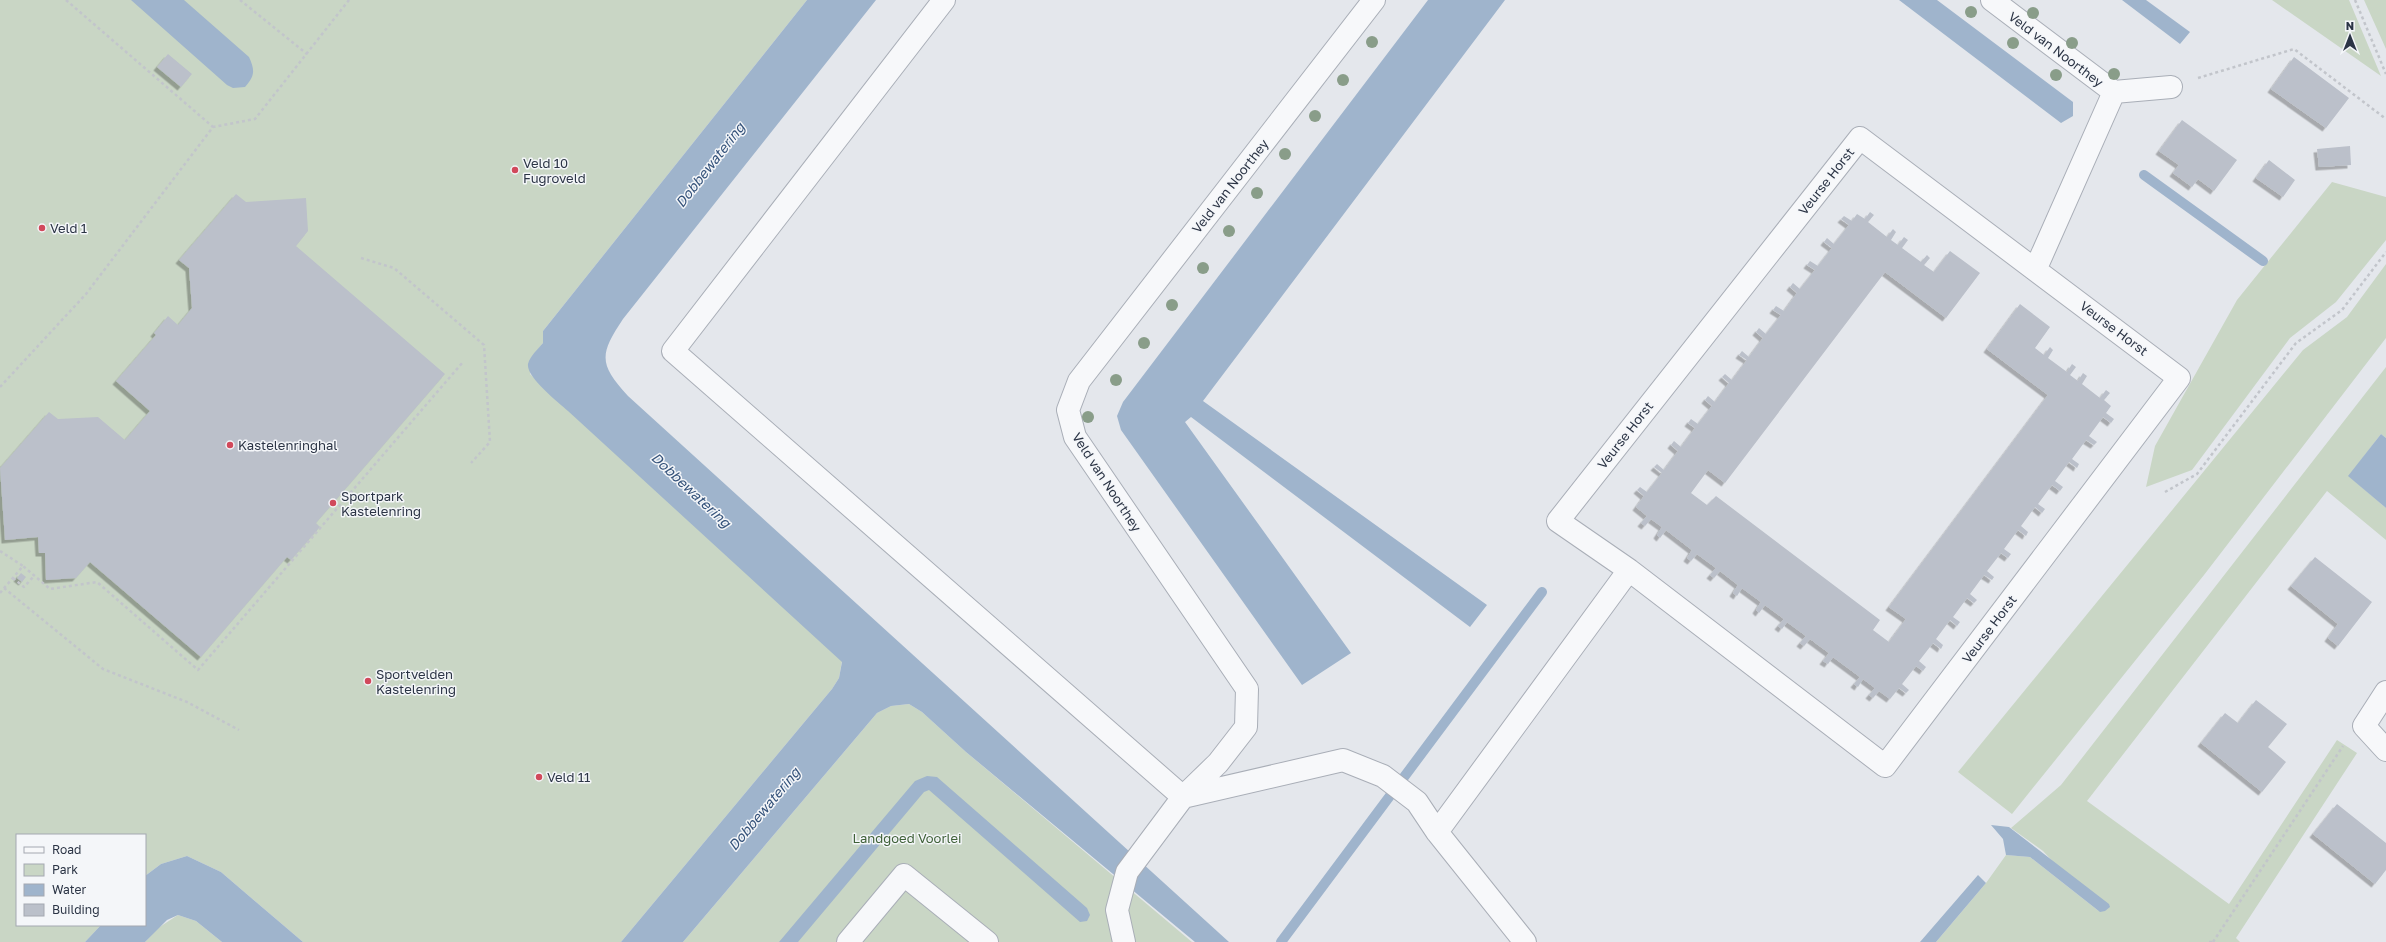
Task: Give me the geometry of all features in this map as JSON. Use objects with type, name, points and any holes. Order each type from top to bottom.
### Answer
[{"type":"street","points":[[944,0],[673,351],[1183,797],[1343,760],[1383,776],[1417,802],[1437,832],[1526,942]]},
{"type":"street","name":"Veld van Noorthey","points":[[1124,942],[1117,910],[1127,872],[1183,797],[1218,763],[1246,727],[1247,689],[1075,437],[1068,410],[1079,381],[1374,0]]},
{"type":"street","name":"Veld van Noorthey","points":[[1992,0],[2114,92],[2171,86]]},
{"type":"street","points":[[2036,268],[2114,92]]},
{"type":"street","name":"Veurse Horst","points":[[1860,138],[2036,268],[2179,378],[1885,766],[1628,570],[1558,521],[1860,138]]},
{"type":"street","points":[[1437,832],[1628,570]]},
{"type":"street","points":[[2386,692],[2364,726],[2386,750]]},
{"type":"street","points":[[848,942],[904,875],[987,942]]},
{"type":"path","points":[[66,0],[214,127]]},
{"type":"path","points":[[240,0],[307,54]]},
{"type":"path","points":[[0,387],[86,294],[214,127],[255,118],[349,0]]},
{"type":"path","points":[[2355,0],[2386,74]]},
{"type":"path","points":[[2171,86],[2294,49],[2386,120]]},
{"type":"path","points":[[2165,492],[2197,474],[2296,343],[2342,310],[2386,252]]},
{"type":"path","points":[[361,258],[394,268],[484,345],[490,442],[471,463]]},
{"type":"path","points":[[0,551],[23,566],[50,589],[96,582],[198,670],[463,362]]},
{"type":"path","points":[[0,593],[23,566]]},
{"type":"path","points":[[13,578],[24,587],[34,576]]},
{"type":"path","points":[[4,588],[103,669],[187,702],[239,730]]},
{"type":"path","points":[[2209,942],[2213,942],[2346,741],[2364,726]]},
{"type":"green space","name":"Sportpark Kastelenring","points":[[0,0],[807,0],[543,331],[543,343],[531,358],[530,374],[842,661],[839,678],[832,689],[621,942],[303,942],[221,872],[187,856],[161,864],[146,875],[146,834],[16,834],[16,926],[100,926],[85,942],[0,942]]},
{"type":"green space","points":[[2272,0],[2349,0],[2381,76]]},
{"type":"green space","points":[[2364,0],[2386,0],[2386,49]]},
{"type":"green space","points":[[2332,182],[2386,197],[2386,240],[2336,302],[2290,338],[2192,470],[2146,487],[2155,446],[2237,300]]},
{"type":"green space","points":[[2386,264],[2386,338],[2204,575],[2012,814],[1958,772],[2303,350],[2347,317]]},
{"type":"green space","points":[[2386,367],[2386,438],[2381,434],[2349,476],[2386,508],[2386,540],[2327,491],[2087,801],[2229,904],[2337,740],[2357,753],[2236,938],[2240,942],[1936,942],[1986,883],[2006,855],[2030,857],[2100,912],[2043,851],[2011,828],[2061,785]]},
{"type":"green space","name":"Landgoed Voorlei","points":[[909,704],[922,712],[966,752],[1192,942],[683,942],[877,713],[891,706]]},
{"type":"green space","points":[[178,915],[196,921],[222,942],[145,942],[158,928]]},
{"type":"water","points":[[131,0],[184,0],[249,57],[253,69],[251,80],[245,87],[233,88],[227,85]]},
{"type":"water","name":"Dobbewatering","points":[[807,0],[876,0],[623,319],[615,331],[606,351],[607,367],[618,385],[628,396],[1229,942],[1195,942],[966,752],[922,712],[909,704],[891,706],[877,713],[683,942],[621,942],[832,689],[839,678],[842,662],[550,396],[532,376],[528,364],[532,355],[543,343],[543,331]]},
{"type":"water","points":[[1428,0],[1505,0],[1203,401],[1487,605],[1470,627],[1191,417],[1185,422],[1351,653],[1302,685],[1121,430],[1117,416],[1123,402]]},
{"type":"water","points":[[1899,0],[1937,0],[2073,102],[2073,116],[2061,123]]},
{"type":"water","points":[[2122,0],[2146,0],[2190,32],[2180,44]]},
{"type":"water","points":[[2381,434],[2386,438],[2386,508],[2348,476]]},
{"type":"water","points":[[927,776],[937,777],[1087,908],[1090,915],[1087,921],[1080,922],[929,790],[924,792],[798,942],[779,942],[915,781]]},
{"type":"water","points":[[1991,825],[2009,827],[2109,904],[2110,907],[2105,911],[2100,912],[2030,857],[2006,855],[2003,839]]},
{"type":"water","points":[[187,856],[221,872],[303,942],[222,942],[196,921],[178,915],[167,920],[145,942],[85,942],[100,926],[146,926],[146,875],[161,864]]},
{"type":"water","points":[[1978,875],[1986,883],[1936,942],[1920,942]]},
{"type":"building","points":[[168,54],[192,74],[181,87],[157,67]]},
{"type":"building","points":[[2294,57],[2349,98],[2326,128],[2271,89]]},
{"type":"building","points":[[2182,120],[2237,160],[2214,191],[2198,179],[2192,187],[2173,173],[2179,165],[2159,151]]},
{"type":"building","points":[[2350,146],[2351,165],[2319,167],[2317,149]]},
{"type":"building","points":[[2269,160],[2295,180],[2283,197],[2256,178]]},
{"type":"building","points":[[236,194],[246,202],[306,198],[308,231],[296,246],[445,374],[316,523],[320,527],[291,560],[287,557],[201,657],[90,562],[76,578],[46,580],[45,553],[39,553],[38,537],[5,540],[0,468],[49,412],[58,419],[98,417],[125,440],[150,411],[116,381],[156,335],[154,333],[168,316],[178,325],[192,308],[189,268],[179,260]]},
{"type":"building","points":[[1870,212],[1874,215],[1868,222],[1887,237],[1893,229],[1896,232],[1891,240],[1898,245],[1904,237],[1908,240],[1902,248],[1921,262],[1927,255],[1930,258],[1924,265],[1934,272],[1950,251],[1980,273],[1946,318],[1885,272],[1725,483],[1708,470],[1691,493],[1707,505],[1716,496],[1880,620],[1873,630],[1889,642],[1906,619],[1889,607],[2048,395],[1987,349],[2020,304],[2050,327],[2035,348],[2044,355],[2050,347],[2053,350],[2048,358],[2067,372],[2072,364],[2076,367],[2070,375],[2078,381],[2083,373],[2087,376],[2082,384],[2100,398],[2106,390],[2110,393],[2104,400],[2111,406],[2106,413],[2114,419],[2111,423],[2103,417],[2089,436],[2097,442],[2094,445],[2086,440],[2072,459],[2079,464],[2077,468],[2069,462],[2055,481],[2063,487],[2060,491],[2052,485],[2038,504],[2045,509],[2042,513],[2035,507],[2021,526],[2028,532],[2026,536],[2018,530],[2004,549],[2011,554],[2008,558],[2001,553],[1987,571],[1994,577],[1992,580],[1984,575],[1970,594],[1977,600],[1974,603],[1967,598],[1953,617],[1960,622],[1957,626],[1950,620],[1936,639],[1943,645],[1941,649],[1933,643],[1919,661],[1926,667],[1923,671],[1916,666],[1902,684],[1909,690],[1906,693],[1899,688],[1890,699],[1879,691],[1873,698],[1869,695],[1875,688],[1863,679],[1858,687],[1854,684],[1860,677],[1833,657],[1828,664],[1823,661],[1829,653],[1810,639],[1804,646],[1800,643],[1806,636],[1787,622],[1782,629],[1778,626],[1784,619],[1765,605],[1759,613],[1756,610],[1761,602],[1742,588],[1737,596],[1733,593],[1738,585],[1720,571],[1714,578],[1710,575],[1716,568],[1697,554],[1691,561],[1687,558],[1692,550],[1666,530],[1660,538],[1657,535],[1662,527],[1651,519],[1645,526],[1641,523],[1647,516],[1636,507],[1644,496],[1637,490],[1640,487],[1647,492],[1662,473],[1654,467],[1657,464],[1664,470],[1678,451],[1671,445],[1674,441],[1681,447],[1695,428],[1688,423],[1691,419],[1698,424],[1712,406],[1705,400],[1708,396],[1715,402],[1729,383],[1722,377],[1725,374],[1732,380],[1747,360],[1739,355],[1742,351],[1749,357],[1763,338],[1756,332],[1759,328],[1766,334],[1781,315],[1773,310],[1776,306],[1784,311],[1797,293],[1790,287],[1793,283],[1800,289],[1815,270],[1807,265],[1810,261],[1818,266],[1832,248],[1824,242],[1827,238],[1834,244],[1849,225],[1841,219],[1844,216],[1852,221],[1857,214],[1865,219]]},
{"type":"building","points":[[2315,557],[2372,602],[2338,646],[2328,638],[2338,624],[2291,586]]},
{"type":"building","points":[[21,573],[26,577],[22,582],[17,578]]},
{"type":"building","points":[[2256,700],[2287,724],[2268,747],[2286,762],[2262,792],[2201,743],[2225,713],[2238,723]]},
{"type":"building","points":[[2337,804],[2386,843],[2386,870],[2375,884],[2313,834]]},
{"type":"waterway","points":[[2144,175],[2263,261]]},
{"type":"waterway","points":[[1281,942],[1542,592]]},
{"type":"place","name":"Veld 10 Fugroveld","points":[[515,170]]},
{"type":"place","name":"Veld 1","points":[[42,228]]},
{"type":"place","name":"Kastelenringhal","points":[[230,445]]},
{"type":"place","name":"Sportpark Kastelenring","points":[[333,503]]},
{"type":"place","name":"Sportvelden Kastelenring","points":[[368,681]]},
{"type":"place","name":"Veld 11","points":[[539,777]]}]
